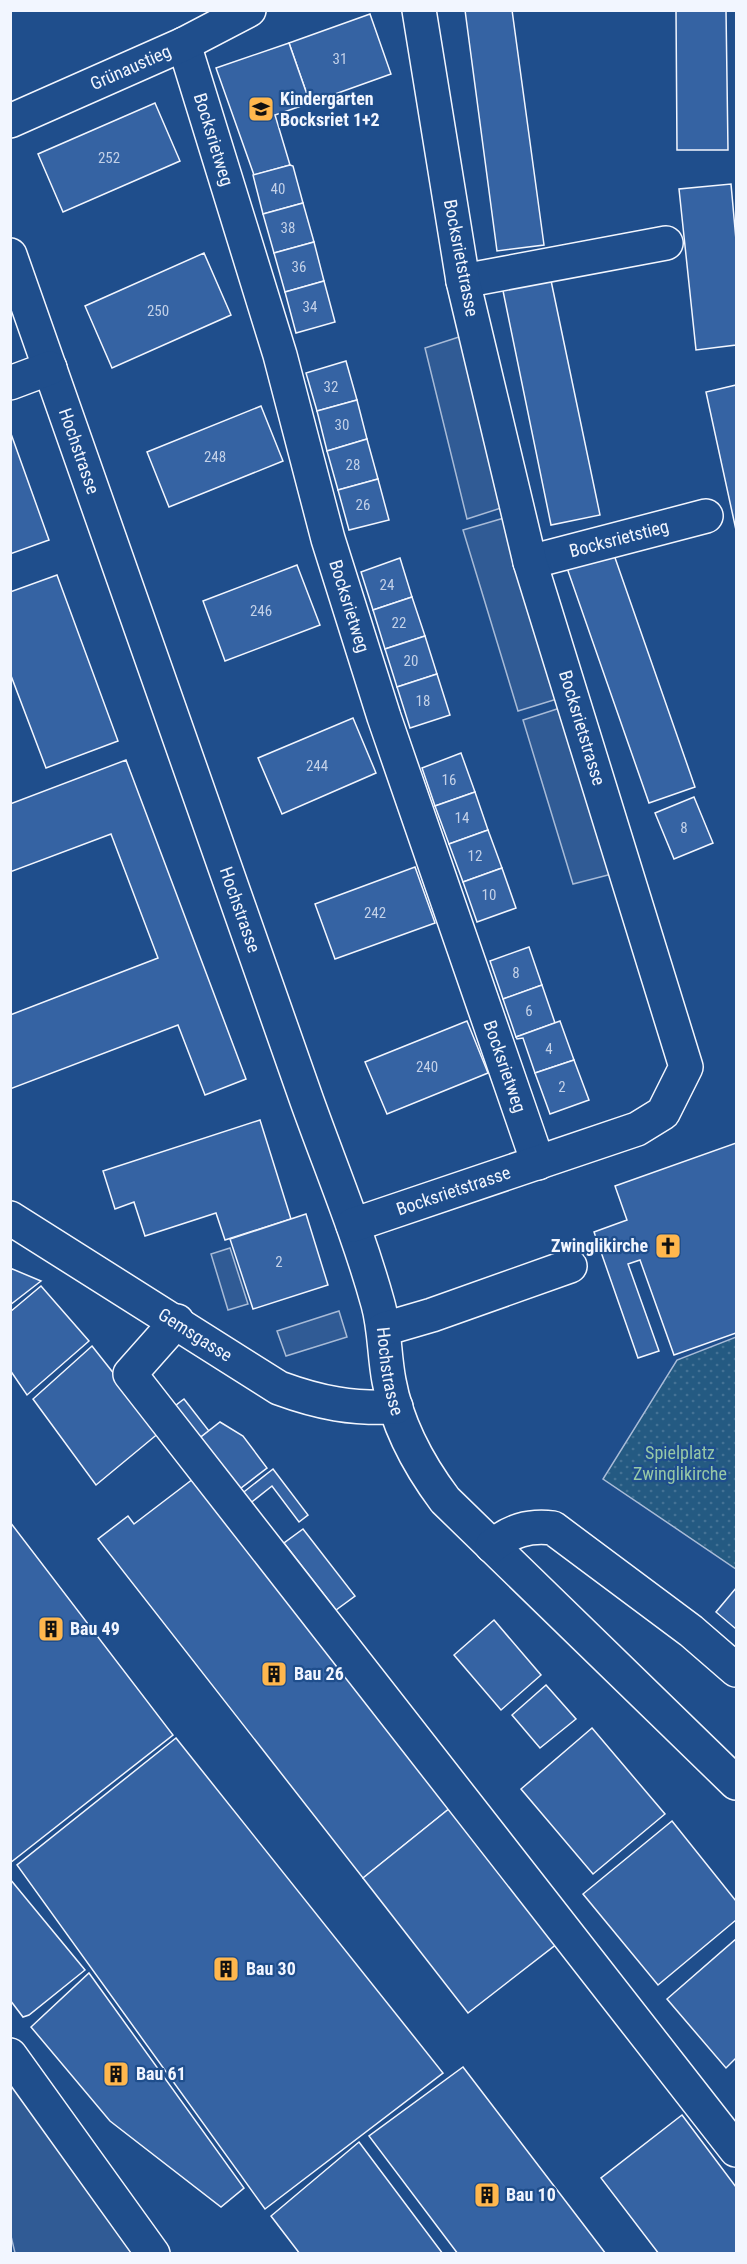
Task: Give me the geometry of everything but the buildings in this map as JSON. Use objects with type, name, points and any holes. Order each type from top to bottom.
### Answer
[{"type":"street","name":"Grünaustieg","points":[[10,121],[184,44],[249,10]]},
{"type":"street","name":"Bocksrietstrasse","points":[[352,1225],[637,1129],[663,1113],[686,1067],[530,562],[463,281],[419,10]]},
{"type":"street","name":"Bocksrietweg","points":[[184,44],[280,355],[328,539],[384,717],[538,1163]]},
{"type":"street","points":[[463,281],[666,243]]},
{"type":"street","name":"Hochstrasse","points":[[10,255],[352,1225],[378,1304],[384,1329],[389,1379],[403,1430],[427,1476],[445,1500],[736,1783]]},
{"type":"street","points":[[10,383],[50,368]]},
{"type":"street","name":"Bocksrietstieg","points":[[530,562],[706,516]]},
{"type":"street","name":"Gemsgasse","points":[[10,1218],[177,1322],[279,1389],[326,1404],[345,1407],[396,1407]]},
{"type":"street","points":[[384,1329],[432,1315],[570,1266]]},
{"type":"street","points":[[177,1322],[130,1374],[736,2150]]},
{"type":"street","points":[[492,1546],[506,1535],[523,1528],[553,1528],[691,1631],[736,1670]]},
{"type":"street","points":[[10,2055],[153,2253]]},
{"type":"green space","name":"Spielplatz Zwinglikirche","points":[[736,1337],[736,1569],[603,1479],[677,1360]]},
{"type":"shaded area","points":[[462,336],[501,508],[467,519],[425,348]]},
{"type":"shaded area","points":[[504,518],[557,699],[518,711],[463,530]]},
{"type":"shaded area","points":[[560,708],[612,874],[573,884],[523,720]]},
{"type":"shaded area","points":[[230,1248],[248,1304],[228,1310],[211,1254]]},
{"type":"shaded area","points":[[339,1311],[347,1337],[286,1356],[277,1331]]},
{"type":"shaded area","points":[[10,2072],[135,2253],[15,2253],[10,2232]]},
{"type":"place","name":"Kindergarten Bocksriet 1+2","points":[[261,109]]},
{"type":"place","name":"Zwinglikirche","points":[[668,1246]]},
{"type":"place","name":"Bau 49","points":[[51,1629]]},
{"type":"place","name":"Bau 26","points":[[274,1674]]},
{"type":"place","name":"Bau 30","points":[[226,1969]]},
{"type":"place","name":"Bau 61","points":[[116,2074]]},
{"type":"place","name":"Bau 10","points":[[487,2195]]}]
